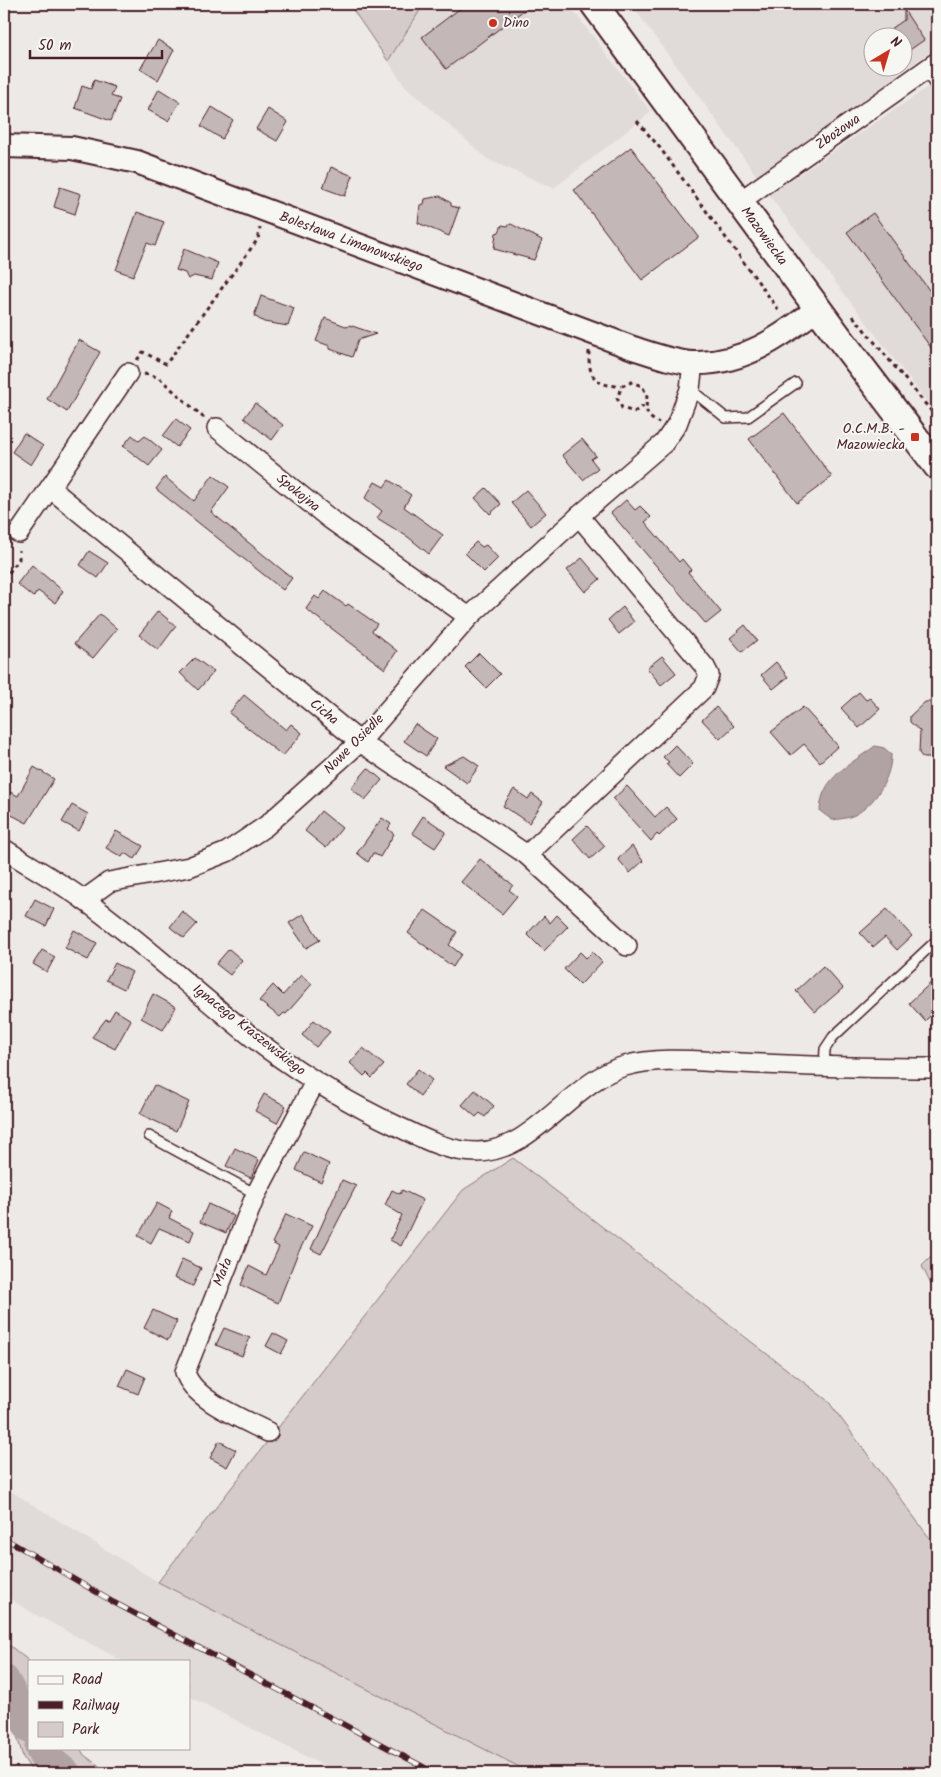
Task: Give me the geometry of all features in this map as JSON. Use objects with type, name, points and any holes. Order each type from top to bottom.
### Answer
[{"type":"main road","name":"Mazowiecka","points":[[594,4],[739,202],[937,466]]},
{"type":"street","name":"Zbożowa","points":[[739,202],[931,66]]},
{"type":"street","name":"Bolesława Limanowskiego","points":[[4,146],[72,148],[137,162],[633,348],[693,363]]},
{"type":"street","points":[[693,363],[722,360],[751,352],[788,332],[818,308]]},
{"type":"street","name":"Nowe Osiedle","points":[[84,900],[109,882],[189,867],[227,852],[266,826],[360,742],[469,617],[579,516],[664,443],[677,424],[690,389],[693,363]]},
{"type":"street","points":[[20,533],[128,372]]},
{"type":"street","name":"Spokojna","points":[[216,428],[330,519],[469,617]]},
{"type":"street","name":"Cicha","points":[[50,488],[360,742],[527,855],[627,946]]},
{"type":"street","points":[[527,855],[704,688],[709,675],[699,659],[579,516]]},
{"type":"street","name":"Ignacego Kraszewskiego","points":[[4,849],[84,900],[264,1045],[315,1082],[380,1118],[442,1146],[459,1150],[490,1151],[517,1139],[600,1076],[628,1065],[669,1061],[824,1067],[937,1068]]},
{"type":"street","name":"Mała","points":[[268,1432],[198,1394],[188,1382],[185,1372],[256,1194],[315,1082]]},
{"type":"lane","points":[[931,66],[937,88]]},
{"type":"lane","points":[[690,389],[726,418],[748,417],[796,383]]},
{"type":"lane","points":[[824,1067],[825,1049],[838,1031],[937,940]]},
{"type":"lane","points":[[149,1136],[256,1194]]},
{"type":"path","points":[[637,121],[660,148],[784,317]]},
{"type":"path","points":[[216,428],[158,377],[128,372],[143,352],[166,364],[258,239],[261,226]]},
{"type":"path","points":[[589,345],[588,368],[596,380],[605,386],[622,386],[632,382],[642,386],[647,395],[644,406],[650,419],[662,424]]},
{"type":"path","points":[[622,386],[617,398],[622,408],[634,412],[644,406]]},
{"type":"path","points":[[4,579],[19,559],[20,533]]},
{"type":"shaded area","points":[[424,4],[568,4],[651,112],[554,188],[489,160],[404,85],[388,61]]},
{"type":"shaded area","points":[[631,4],[937,4],[937,47],[914,63],[914,28],[864,28],[864,78],[894,78],[757,176]]},
{"type":"shaded area","points":[[937,81],[937,415],[769,195]]},
{"type":"shaded area","points":[[875,746],[884,748],[891,754],[889,770],[882,787],[871,802],[855,815],[832,820],[820,811],[826,789],[838,773]]},
{"type":"shaded area","points":[[4,1487],[158,1582],[531,1773],[338,1773],[190,1697],[190,1660],[121,1660],[31,1612],[4,1595]]},
{"type":"green space","points":[[349,4],[424,4],[388,61]]},
{"type":"green space","points":[[513,1158],[828,1401],[937,1548],[937,1773],[531,1773],[158,1582],[463,1190]]},
{"type":"green space","points":[[937,1251],[937,1297],[922,1266]]},
{"type":"green space","points":[[4,1641],[28,1660],[28,1750],[81,1750],[84,1755],[109,1773],[33,1773],[23,1757],[10,1712],[4,1708]]},
{"type":"building","points":[[466,4],[532,4],[446,69],[422,37]]},
{"type":"building","points":[[904,10],[924,40],[914,47],[914,28],[892,28],[904,20]]},
{"type":"building","points":[[158,40],[174,50],[158,80],[140,69]]},
{"type":"building","points":[[94,80],[115,87],[111,96],[120,99],[111,121],[75,108],[82,86],[91,89]]},
{"type":"building","points":[[159,89],[180,102],[168,121],[148,110]]},
{"type":"building","points":[[212,107],[233,120],[222,139],[201,126]]},
{"type":"building","points":[[268,109],[288,122],[277,141],[256,129]]},
{"type":"building","points":[[631,147],[699,237],[642,280],[574,190]]},
{"type":"building","points":[[331,167],[353,176],[345,196],[323,188]]},
{"type":"building","points":[[60,187],[81,194],[75,214],[54,207]]},
{"type":"building","points":[[440,196],[451,203],[451,206],[459,208],[449,236],[418,223],[420,205],[424,204],[425,199]]},
{"type":"building","points":[[137,212],[164,222],[155,246],[147,243],[133,276],[116,270]]},
{"type":"building","points":[[873,213],[937,301],[937,356],[847,232]]},
{"type":"building","points":[[511,224],[542,240],[534,260],[494,249],[496,233],[499,232],[502,225],[507,226]]},
{"type":"building","points":[[184,249],[218,263],[212,280],[194,276],[188,279],[185,273],[176,270]]},
{"type":"building","points":[[261,296],[294,308],[288,326],[264,322],[254,316]]},
{"type":"building","points":[[325,318],[348,327],[349,325],[376,334],[358,340],[352,357],[330,349],[330,346],[316,341]]},
{"type":"building","points":[[79,340],[100,352],[67,412],[47,399]]},
{"type":"building","points":[[255,403],[283,425],[272,440],[244,418]]},
{"type":"building","points":[[784,413],[832,477],[797,503],[749,439]]},
{"type":"building","points":[[176,419],[190,430],[177,447],[163,436]]},
{"type":"building","points":[[24,433],[43,446],[31,465],[12,452]]},
{"type":"building","points":[[132,435],[139,441],[145,436],[162,450],[149,466],[123,446]]},
{"type":"building","points":[[582,439],[596,456],[591,459],[598,468],[583,480],[562,455]]},
{"type":"building","points":[[213,475],[229,487],[211,512],[292,578],[283,590],[156,489],[165,477],[194,501]]},
{"type":"building","points":[[389,480],[411,495],[404,507],[443,535],[429,554],[408,537],[377,518],[382,511],[365,498],[375,482],[384,487]]},
{"type":"building","points":[[486,488],[501,504],[490,514],[475,498]]},
{"type":"building","points":[[526,490],[546,513],[531,526],[511,503]]},
{"type":"building","points":[[626,500],[635,510],[640,506],[651,517],[645,522],[679,562],[682,559],[691,570],[688,572],[721,612],[706,624],[611,513]]},
{"type":"building","points":[[476,542],[482,547],[486,545],[498,558],[484,572],[465,553]]},
{"type":"building","points":[[89,551],[108,563],[98,578],[80,565]]},
{"type":"building","points":[[582,558],[600,579],[585,592],[567,570]]},
{"type":"building","points":[[32,565],[63,591],[55,603],[38,591],[33,597],[17,584]]},
{"type":"building","points":[[325,591],[377,624],[372,631],[397,651],[385,669],[306,609],[315,596],[319,599]]},
{"type":"building","points":[[623,607],[634,622],[619,634],[608,620]]},
{"type":"building","points":[[158,611],[176,626],[158,650],[139,635]]},
{"type":"building","points":[[100,614],[117,629],[93,658],[74,644]]},
{"type":"building","points":[[745,625],[757,640],[742,652],[730,638]]},
{"type":"building","points":[[479,653],[500,674],[486,688],[465,667]]},
{"type":"building","points":[[662,656],[676,673],[661,685],[647,668]]},
{"type":"building","points":[[195,658],[214,672],[198,690],[180,673]]},
{"type":"building","points":[[776,662],[788,677],[773,689],[761,675]]},
{"type":"building","points":[[859,692],[866,700],[870,698],[880,709],[859,728],[841,708]]},
{"type":"building","points":[[244,695],[286,730],[291,724],[302,733],[283,756],[229,713]]},
{"type":"building","points":[[925,702],[931,702],[937,708],[937,751],[930,758],[923,758],[919,753],[920,731],[910,722],[910,716]]},
{"type":"building","points":[[716,707],[734,726],[720,739],[702,720]]},
{"type":"building","points":[[803,707],[838,746],[820,762],[804,744],[791,755],[771,732]]},
{"type":"building","points":[[415,724],[437,739],[426,756],[404,741]]},
{"type":"building","points":[[675,745],[693,764],[679,778],[666,764],[669,762],[663,757]]},
{"type":"building","points":[[464,756],[479,766],[467,783],[443,766]]},
{"type":"building","points":[[34,767],[54,779],[27,823],[4,811],[4,804],[10,792],[18,796]]},
{"type":"building","points":[[368,768],[382,780],[365,800],[351,788]]},
{"type":"building","points":[[627,786],[655,817],[666,807],[677,819],[651,841],[613,799]]},
{"type":"building","points":[[514,789],[528,799],[532,794],[543,802],[529,823],[503,806]]},
{"type":"building","points":[[72,805],[88,814],[79,831],[62,822]]},
{"type":"building","points":[[321,811],[342,828],[326,848],[305,831]]},
{"type":"building","points":[[423,816],[446,832],[435,848],[412,833]]},
{"type":"building","points":[[382,818],[391,824],[388,829],[394,834],[380,857],[373,853],[368,862],[357,853]]},
{"type":"building","points":[[587,826],[605,846],[590,859],[573,839]]},
{"type":"building","points":[[116,831],[143,846],[135,859],[124,853],[122,857],[106,848]]},
{"type":"building","points":[[632,846],[643,861],[630,873],[618,859]]},
{"type":"building","points":[[480,859],[513,885],[509,890],[517,896],[502,914],[461,882]]},
{"type":"building","points":[[35,899],[54,909],[46,926],[26,916]]},
{"type":"building","points":[[887,909],[912,936],[897,950],[885,937],[873,947],[860,933]]},
{"type":"building","points":[[425,910],[457,932],[449,945],[461,954],[453,967],[408,933]]},
{"type":"building","points":[[182,911],[197,924],[184,938],[170,927]]},
{"type":"building","points":[[303,914],[320,940],[306,948],[289,923]]},
{"type":"building","points":[[557,915],[568,926],[544,951],[527,934],[544,916],[550,923]]},
{"type":"building","points":[[74,930],[97,943],[88,960],[65,948]]},
{"type":"building","points":[[229,949],[242,960],[230,975],[216,964]]},
{"type":"building","points":[[42,950],[55,957],[47,972],[33,964]]},
{"type":"building","points":[[580,952],[586,958],[592,952],[602,962],[580,985],[564,969]]},
{"type":"building","points":[[115,963],[132,972],[124,989],[106,980]]},
{"type":"building","points":[[823,966],[843,988],[815,1012],[796,991]]},
{"type":"building","points":[[301,975],[312,984],[286,1014],[284,1013],[280,1017],[259,1001],[273,985],[283,995]]},
{"type":"building","points":[[937,977],[937,1009],[925,1021],[909,1003]]},
{"type":"building","points":[[153,994],[176,1007],[163,1030],[141,1018]]},
{"type":"building","points":[[115,1010],[131,1020],[115,1049],[92,1037],[106,1019],[109,1020]]},
{"type":"building","points":[[314,1020],[330,1032],[316,1047],[302,1035]]},
{"type":"building","points":[[363,1048],[384,1065],[372,1078],[367,1073],[364,1076],[350,1063]]},
{"type":"building","points":[[418,1069],[432,1080],[420,1096],[406,1084]]},
{"type":"building","points":[[154,1085],[189,1102],[176,1131],[140,1114]]},
{"type":"building","points":[[475,1090],[494,1106],[485,1117],[480,1113],[476,1117],[462,1105]]},
{"type":"building","points":[[264,1094],[286,1106],[277,1123],[255,1111]]},
{"type":"building","points":[[235,1148],[259,1160],[251,1178],[226,1166]]},
{"type":"building","points":[[304,1152],[329,1164],[321,1182],[296,1170]]},
{"type":"building","points":[[342,1180],[356,1186],[321,1254],[311,1249]]},
{"type":"building","points":[[392,1190],[400,1194],[402,1190],[423,1200],[401,1246],[390,1240],[402,1215],[385,1205]]},
{"type":"building","points":[[157,1203],[172,1211],[169,1218],[194,1231],[190,1241],[159,1228],[151,1243],[138,1236]]},
{"type":"building","points":[[208,1204],[234,1216],[226,1233],[200,1222]]},
{"type":"building","points":[[286,1214],[312,1226],[297,1255],[278,1303],[241,1285],[249,1266],[266,1275],[279,1247],[272,1243]]},
{"type":"building","points":[[182,1259],[201,1268],[193,1286],[174,1278]]},
{"type":"building","points":[[153,1310],[177,1321],[168,1340],[144,1328]]},
{"type":"building","points":[[224,1328],[250,1338],[242,1356],[216,1345]]},
{"type":"building","points":[[273,1333],[288,1341],[281,1354],[266,1346]]},
{"type":"building","points":[[127,1369],[145,1377],[138,1394],[119,1386]]},
{"type":"building","points":[[219,1441],[236,1450],[227,1467],[210,1458]]},
{"type":"waterway","points":[[4,1680],[28,1725]]},
{"type":"waterway","points":[[41,1750],[44,1756],[65,1773]]},
{"type":"railway","points":[[4,1538],[113,1602],[435,1773]]},
{"type":"place","name":"Dino","points":[[493,23]]},
{"type":"place","name":"O.C.M.B. - Mazowiecka","points":[[915,437]]}]
